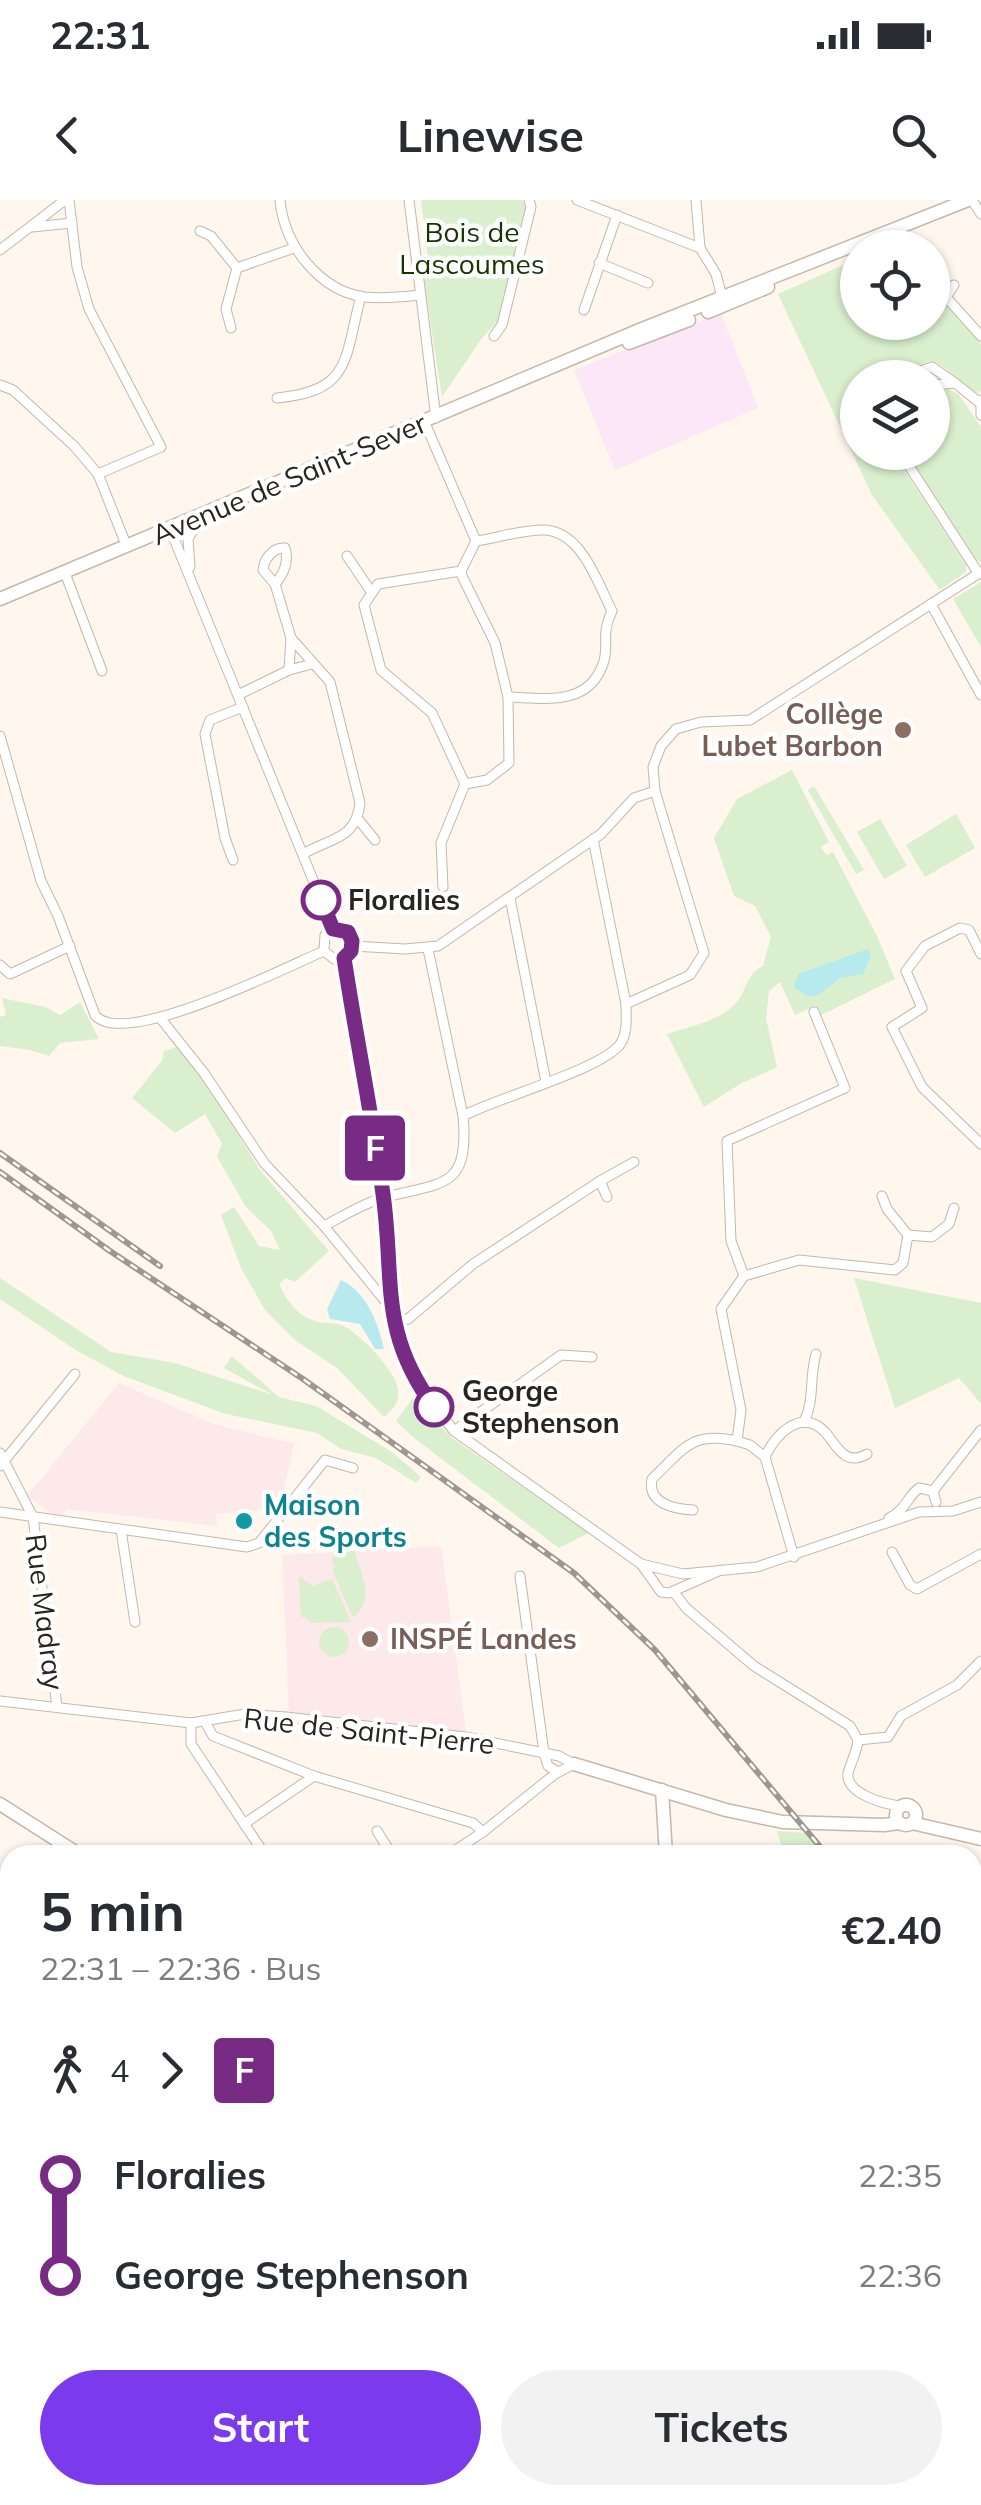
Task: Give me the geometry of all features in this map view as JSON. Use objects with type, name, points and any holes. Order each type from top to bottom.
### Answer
[{"type":"main road","name":"Avenue de Saint-Sever","points":[[0,599],[970,200]]},
{"type":"main road","name":"Rue de Saint-Pierre","points":[[574,1764],[783,1822],[902,1817],[981,1839]]},
{"type":"main road","points":[[666,1845],[667,1792]]},
{"type":"main road","points":[[0,1804],[64,1845]]},
{"type":"street","points":[[0,250],[67,200],[76,267],[88,309],[161,446],[98,474]]},
{"type":"street","points":[[280,200],[294,248],[334,285],[361,296],[420,294]]},
{"type":"street","points":[[409,200],[430,420],[476,541],[461,570]]},
{"type":"street","points":[[494,336],[502,325],[530,204],[544,200]]},
{"type":"street","points":[[577,200],[600,204],[617,216],[700,248],[709,260],[723,301]]},
{"type":"street","points":[[696,200],[700,248]]},
{"type":"street","points":[[970,200],[981,214]]},
{"type":"street","points":[[584,310],[617,216]]},
{"type":"street","points":[[30,228],[72,223]]},
{"type":"street","points":[[200,231],[211,236],[237,268]]},
{"type":"street","points":[[237,268],[282,256],[294,248]]},
{"type":"street","points":[[599,263],[648,283]]},
{"type":"street","points":[[231,328],[226,309],[237,268]]},
{"type":"street","points":[[954,285],[946,297],[981,336]]},
{"type":"street","points":[[277,398],[315,392],[334,379],[341,368],[361,296]]},
{"type":"street","points":[[950,380],[980,402],[981,416]]},
{"type":"street","points":[[950,383],[955,383]]},
{"type":"street","points":[[0,385],[14,390],[98,474],[127,546]]},
{"type":"street","points":[[626,1004],[690,975],[704,952],[656,791],[653,766],[661,746],[676,729],[701,722],[750,720],[980,573],[912,470]]},
{"type":"street","points":[[195,590],[188,539],[202,515]]},
{"type":"street","points":[[170,528],[333,929]]},
{"type":"street","points":[[476,541],[546,530],[562,536],[579,548],[612,611],[604,627],[604,663],[581,692],[570,698],[508,698]]},
{"type":"street","points":[[346,556],[372,592]]},
{"type":"street","points":[[443,887],[441,843],[465,784],[432,713],[381,670],[364,605],[378,584],[461,570]]},
{"type":"street","points":[[461,570],[494,643],[508,698],[509,763],[487,780],[465,784]]},
{"type":"street","points":[[65,572],[102,671]]},
{"type":"street","points":[[275,584],[291,638],[289,670]]},
{"type":"street","points":[[931,604],[981,694]]},
{"type":"street","points":[[291,638],[325,675],[334,694],[360,804],[358,819],[346,834],[303,854]]},
{"type":"street","points":[[238,695],[289,670],[312,664]]},
{"type":"street","points":[[233,860],[225,838],[205,734],[210,720],[243,707]]},
{"type":"street","points":[[0,736],[41,881],[100,1022],[113,1025],[161,1019],[324,951]]},
{"type":"street","points":[[353,946],[428,949],[457,934],[593,840],[634,798],[656,791]]},
{"type":"street","points":[[358,819],[375,840]]},
{"type":"street","points":[[463,1116],[579,1068],[620,1045],[626,1028],[626,1004],[593,840]]},
{"type":"street","points":[[510,898],[546,1082]]},
{"type":"street","points":[[981,954],[969,930],[960,928],[925,946],[906,970],[922,1008],[892,1026],[922,1087],[981,1144]]},
{"type":"street","points":[[333,929],[348,932],[353,946]]},
{"type":"street","points":[[333,929],[325,936],[324,951],[330,958],[344,958]]},
{"type":"street","points":[[0,965],[10,974],[70,946]]},
{"type":"street","points":[[353,946],[344,958],[384,1198],[392,1321],[405,1362],[418,1385],[454,1431],[641,1564],[661,1592],[721,1570]]},
{"type":"street","points":[[324,1226],[384,1198],[438,1185],[458,1170],[466,1148],[463,1116],[428,949]]},
{"type":"street","points":[[744,1276],[731,1241],[727,1141],[846,1088],[814,1012]]},
{"type":"street","points":[[161,1019],[204,1073],[265,1164],[324,1226],[390,1307]]},
{"type":"street","points":[[392,1321],[408,1319],[473,1264],[634,1162]]},
{"type":"street","points":[[600,1180],[607,1197]]},
{"type":"street","points":[[882,1196],[886,1210],[908,1235],[932,1237],[949,1224],[954,1208]]},
{"type":"street","points":[[737,1440],[741,1410],[721,1310],[744,1276],[799,1260],[895,1270],[903,1264],[908,1235]]},
{"type":"street","points":[[804,1422],[813,1397],[816,1354]]},
{"type":"street","points":[[454,1431],[561,1355],[592,1357]]},
{"type":"street","points":[[2,1460],[74,1374]]},
{"type":"street","points":[[765,1457],[774,1438],[786,1428],[804,1422],[820,1429],[837,1450],[850,1458],[867,1454]]},
{"type":"street","points":[[851,1537],[896,1515],[911,1502],[913,1493],[928,1489],[981,1430]]},
{"type":"street","points":[[693,1510],[678,1510],[656,1499],[650,1490],[652,1479],[698,1439],[716,1436],[750,1445],[765,1457],[794,1557]]},
{"type":"street","name":"Rue Madray","points":[[2,1460],[32,1517],[57,1707]]},
{"type":"street","points":[[0,1512],[247,1547],[259,1544],[325,1460],[354,1468]]},
{"type":"street","points":[[928,1489],[936,1502]]},
{"type":"street","points":[[911,1502],[924,1512]]},
{"type":"street","points":[[924,1512],[936,1502],[981,1502]]},
{"type":"street","points":[[641,1564],[670,1569],[676,1574],[758,1567],[924,1512],[952,1511],[981,1502]]},
{"type":"street","points":[[121,1530],[136,1622]]},
{"type":"street","points":[[892,1552],[910,1585],[917,1589],[981,1554]]},
{"type":"street","points":[[654,1582],[662,1570]]},
{"type":"street","points":[[676,1574],[675,1589],[686,1608],[754,1666],[845,1722],[858,1740]]},
{"type":"street","points":[[520,1576],[544,1753],[548,1766],[558,1772]]},
{"type":"street","points":[[858,1740],[888,1738],[901,1716],[956,1684],[981,1661]]},
{"type":"street","name":"Rue de Saint-Pierre","points":[[0,1701],[191,1723],[244,1714],[286,1717],[466,1737],[544,1753],[574,1764]]},
{"type":"street","points":[[205,1722],[212,1736],[314,1776],[473,1823],[483,1832]]},
{"type":"street","points":[[191,1723],[191,1744],[258,1845]]},
{"type":"street","points":[[858,1740],[849,1784],[902,1817]]},
{"type":"street","points":[[463,1845],[574,1764]]},
{"type":"street","points":[[244,1824],[314,1776]]},
{"type":"street","points":[[377,1831],[386,1845]]},
{"type":"shaded area","points":[[721,313],[758,408],[615,470],[574,370]]},
{"type":"shaded area","points":[[119,1383],[214,1424],[294,1444],[280,1508],[216,1514],[217,1526],[67,1509],[60,1517],[44,1509],[28,1495]]},
{"type":"shaded area","name":"INSPÉ Landes","points":[[441,1546],[466,1732],[289,1712],[282,1555]]},
{"type":"green space","name":"Bois de Lascoumes","points":[[421,200],[522,200],[527,209],[500,319],[482,338],[442,397],[423,275],[430,274]]},
{"type":"green space","points":[[840,267],[840,340],[950,340],[950,309],[981,344],[981,391],[966,387],[950,373],[950,360],[840,360],[840,427],[778,294]]},
{"type":"green space","points":[[950,390],[959,395],[981,427],[981,562],[975,560],[917,470],[950,470]]},
{"type":"green space","points":[[860,470],[904,470],[967,566],[966,572],[940,590],[872,495]]},
{"type":"green space","points":[[981,582],[981,647],[953,599]]},
{"type":"green space","points":[[792,770],[829,842],[821,847],[826,855],[833,852],[895,979],[819,1016],[815,1006],[795,1015],[780,982],[769,991],[766,1019],[777,1067],[704,1107],[667,1034],[712,1019],[735,1004],[752,974],[763,966],[771,937],[755,906],[734,896],[714,838],[737,799]]},
{"type":"green space","points":[[814,786],[864,870],[856,874],[808,790]]},
{"type":"green space","points":[[956,814],[975,848],[925,877],[906,845]]},
{"type":"green space","points":[[880,819],[907,866],[884,879],[857,832]]},
{"type":"green space","points":[[2,998],[45,1007],[60,1015],[80,1002],[99,1039],[60,1043],[49,1056],[0,1046],[0,1017],[6,1015]]},
{"type":"green space","points":[[183,1045],[260,1170],[329,1251],[295,1282],[286,1278],[279,1284],[299,1313],[348,1329],[384,1363],[396,1382],[398,1395],[384,1417],[337,1368],[295,1340],[265,1310],[241,1268],[221,1215],[234,1207],[259,1246],[280,1250],[271,1231],[246,1207],[217,1157],[222,1144],[205,1114],[175,1133],[132,1098],[162,1061],[164,1051]]},
{"type":"green space","points":[[0,1278],[111,1352],[175,1363],[273,1395],[224,1368],[232,1356],[279,1397],[316,1406],[392,1452],[421,1477],[416,1483],[376,1458],[341,1449],[317,1433],[226,1414],[126,1377],[77,1351],[0,1299]]},
{"type":"green space","points":[[854,1278],[981,1303],[981,1404],[959,1378],[895,1408]]},
{"type":"green space","points":[[413,1398],[452,1438],[589,1533],[559,1548],[414,1438],[396,1421]]},
{"type":"green space","points":[[355,1551],[365,1594],[353,1618],[332,1562],[335,1552]]},
{"type":"green space","points":[[299,1576],[312,1586],[332,1579],[351,1622],[311,1623],[301,1617]]},
{"type":"green space","points":[[334,1627],[345,1631],[349,1642],[345,1653],[334,1657],[323,1653],[319,1642],[323,1631]]},
{"type":"green space","points":[[777,1831],[805,1833],[814,1845],[781,1845]]},
{"type":"water","points":[[868,949],[871,956],[863,974],[840,978],[809,997],[794,987],[798,974]]},
{"type":"water","points":[[341,1280],[364,1300],[375,1319],[384,1349],[375,1349],[360,1324],[330,1319],[327,1309]]},
{"type":"railway","points":[[0,1153],[160,1266]]},
{"type":"railway","points":[[0,1172],[110,1251],[303,1379],[574,1573],[655,1650],[819,1845]]},
{"type":"bus line","name":"F","points":[[321,900],[333,929],[348,932],[353,946],[344,958],[384,1198],[392,1321],[405,1362],[434,1407]]},
{"type":"place","name":"Collège Lubet Barbon","points":[[903,730]]},
{"type":"place","name":"Floralies","points":[[321,900]]},
{"type":"place","name":"George Stephenson","points":[[434,1407]]},
{"type":"place","name":"Maison des Sports","points":[[244,1521]]},
{"type":"place","name":"INSPÉ Landes","points":[[370,1639]]}]
